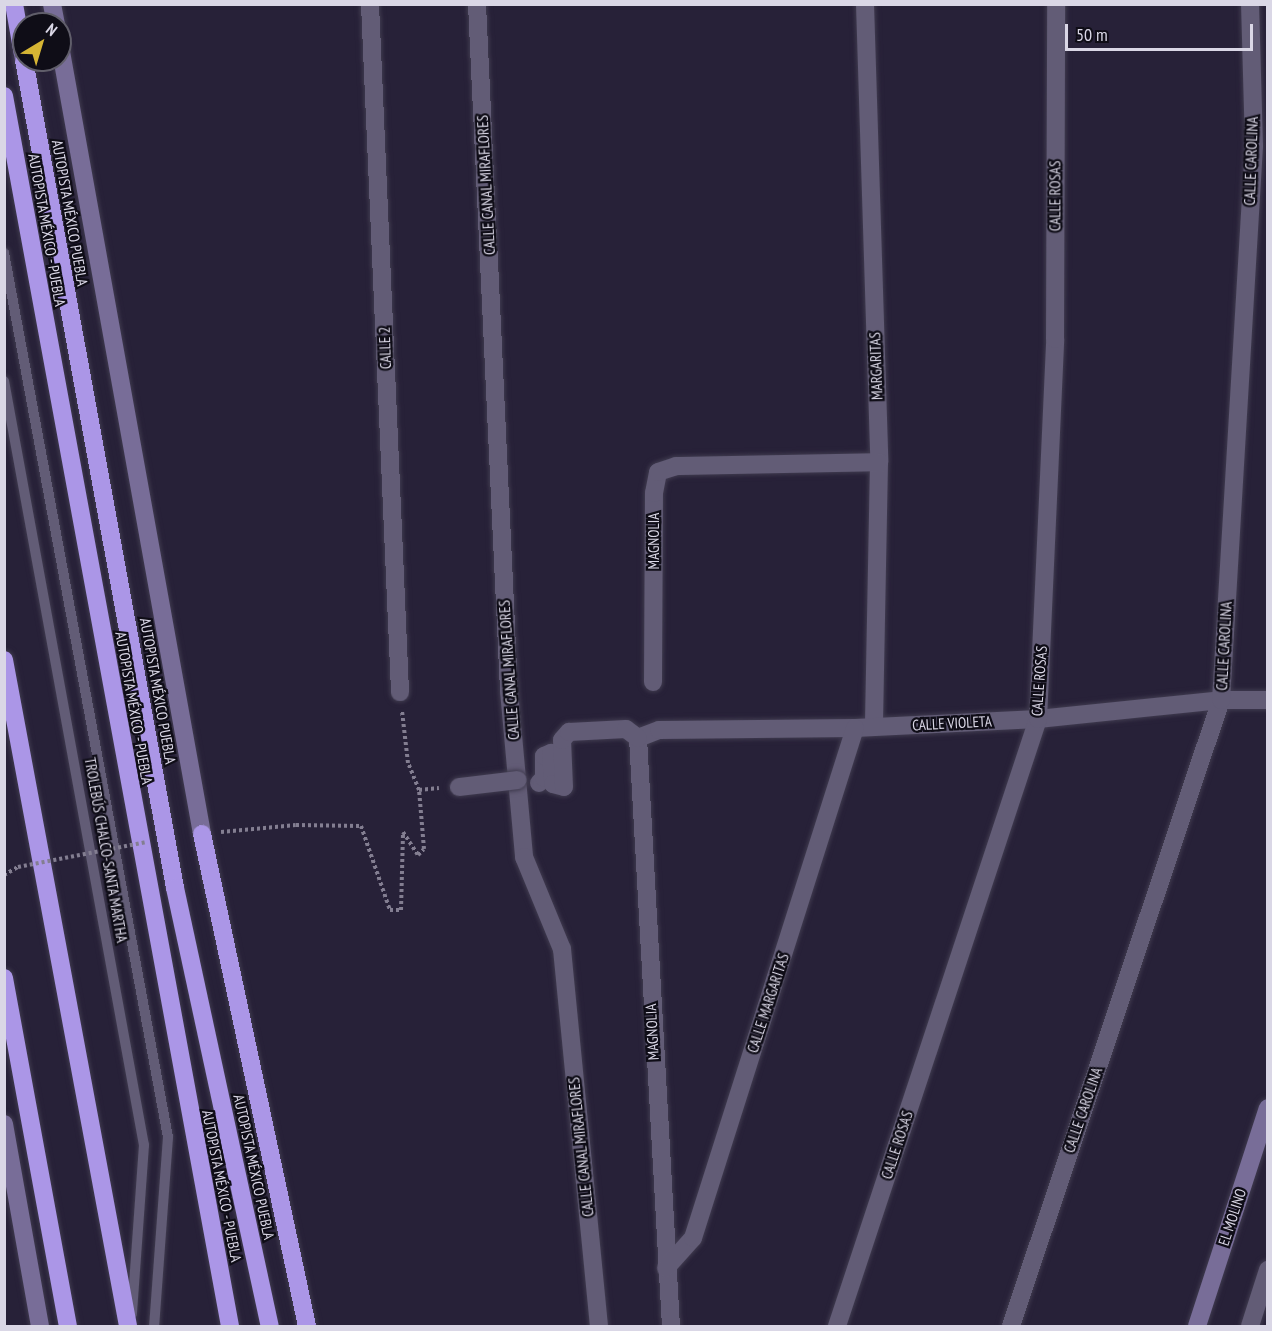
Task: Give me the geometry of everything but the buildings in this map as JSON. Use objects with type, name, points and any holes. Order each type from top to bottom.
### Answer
[{"type":"highway","name":"AUTOPISTA MÉXICO PUEBLA","points":[[26,72],[173,876],[270,1326]]},
{"type":"highway","name":"AUTOPISTA MÉXICO - PUEBLA","points":[[4,96],[230,1326]]},
{"type":"highway","points":[[4,660],[129,1326]]},
{"type":"highway","points":[[202,834],[307,1326]]},
{"type":"highway","points":[[4,978],[68,1326]]},
{"type":"street","name":"CALLE 2","points":[[370,4],[400,692]]},
{"type":"street","name":"CALLE CANAL MIRAFLORES","points":[[477,4],[509,691],[524,856],[562,949],[599,1326]]},
{"type":"street","name":"MARGARITAS","points":[[865,4],[879,462],[874,727]]},
{"type":"street","name":"CALLE ROSAS","points":[[837,1326],[1038,719],[1055,339],[1056,4]]},
{"type":"street","name":"CALLE CAROLINA","points":[[1011,1326],[1221,700],[1261,146],[1250,4]]},
{"type":"street","name":"AUTOPISTA MÉXICO PUEBLA","points":[[65,72],[202,834]]},
{"type":"street","name":"MAGNOLIA","points":[[653,682],[654,494],[658,472],[676,466],[879,462]]},
{"type":"street","name":"CALLE VIOLETA","points":[[638,738],[659,730],[855,728],[1038,719],[1221,700],[1268,700]]},
{"type":"street","name":"CALLE MARGARITAS","points":[[666,1268],[693,1238],[855,728]]},
{"type":"street","points":[[538,783],[544,778],[544,756],[550,753],[553,784],[564,787],[562,740],[569,732],[626,729],[638,738]]},
{"type":"street","name":"MAGNOLIA","points":[[638,738],[671,1326]]},
{"type":"street","points":[[459,787],[518,780]]},
{"type":"street","name":"EL MOLINO","points":[[1197,1326],[1268,1108]]},
{"type":"street","points":[[4,1124],[40,1326]]},
{"type":"street","points":[[1250,1326],[1268,1270]]},
{"type":"lane","points":[[4,253],[168,1137],[154,1326]]},
{"type":"lane","name":"TROLEBÚS CHALCO-SANTA MARTHA","points":[[4,381],[144,1144],[129,1326]]},
{"type":"path","points":[[202,834],[296,825],[361,826],[390,910],[401,910],[403,832],[418,855],[424,849],[419,790],[408,763],[400,692]]},
{"type":"path","points":[[4,875],[18,867],[159,840]]}]
